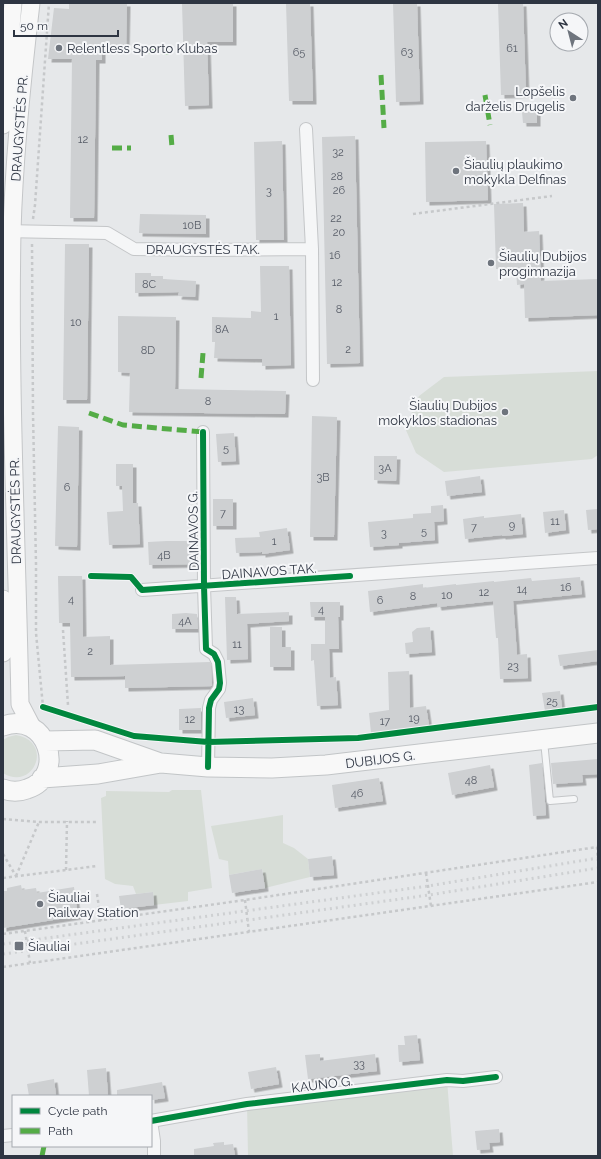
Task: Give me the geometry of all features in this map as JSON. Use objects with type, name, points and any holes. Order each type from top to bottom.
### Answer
[{"type":"main road","name":"DRAUGYSTĖS PR.","points":[[3,125],[13,3]]},
{"type":"main road","name":"DRAUGYSTĖS PR.","points":[[31,3],[8,231],[20,704],[39,735]]},
{"type":"main road","points":[[3,599],[3,653]]},
{"type":"main road","name":"DUBIJOS G.","points":[[3,726],[21,724],[39,735],[95,740],[161,763],[208,767],[272,768],[326,765],[598,733]]},
{"type":"main road","points":[[3,789],[15,792],[31,788],[37,784],[46,772],[49,764],[48,748],[39,735]]},
{"type":"main road","name":"DUBIJOS G.","points":[[42,778],[98,774],[161,763]]},
{"type":"street","points":[[306,129],[312,249],[313,380]]},
{"type":"street","name":"DRAUGYSTĖS TAK.","points":[[8,231],[107,233],[134,249],[312,249]]},
{"type":"street","name":"DAINAVOS G.","points":[[203,432],[206,649],[214,654],[218,662],[220,682],[219,689],[211,700],[209,708],[208,767]]},
{"type":"street","name":"DAINAVOS TAK.","points":[[142,590],[598,558]]},
{"type":"street","name":"KAUNO G.","points":[[152,1121],[247,1104],[447,1080],[463,1081],[496,1078]]},
{"type":"street","points":[[152,1128],[154,1156]]},
{"type":"lane","points":[[544,740],[550,801],[574,799]]},
{"type":"path","points":[[43,707],[36,633],[32,231],[49,3]]},
{"type":"path","points":[[413,214],[552,196]]},
{"type":"path","points":[[63,630],[68,705]]},
{"type":"path","points":[[3,819],[38,822],[97,822]]},
{"type":"path","points":[[66,870],[67,821]]},
{"type":"path","points":[[16,876],[38,822]]},
{"type":"path","points":[[3,934],[245,900],[597,847],[598,861]]},
{"type":"path","points":[[3,854],[16,876]]},
{"type":"path","points":[[3,878],[97,866]]},
{"type":"path","points":[[426,873],[431,906]]},
{"type":"path","points":[[3,967],[598,882]]},
{"type":"path","points":[[96,894],[101,921]]},
{"type":"path","points":[[245,900],[249,932]]},
{"type":"path","points":[[25,931],[30,963]]},
{"type":"shaded area","name":"Šiaulių Dubijos mokyklos stadionas","points":[[598,371],[598,455],[592,459],[444,472],[416,453],[405,428],[419,396],[444,377]]},
{"type":"shaded area","points":[[16,735],[28,739],[35,747],[37,755],[35,764],[31,771],[23,776],[14,777],[3,773],[3,740]]},
{"type":"shaded area","points":[[172,790],[201,790],[212,888],[188,892],[188,901],[154,905],[153,892],[136,894],[133,886],[115,884],[105,879],[101,798],[106,796],[106,791],[169,792]]},
{"type":"shaded area","points":[[283,815],[283,843],[294,848],[308,859],[310,877],[265,888],[262,869],[229,875],[228,861],[219,859],[211,826]]},
{"type":"shaded area","points":[[447,1080],[453,1156],[248,1156],[247,1104]]},
{"type":"building","points":[[69,3],[127,3],[126,49],[102,48],[102,60],[96,60],[94,218],[70,218],[72,59],[48,59],[54,8],[69,9]]},
{"type":"building","points":[[182,3],[233,3],[233,42],[207,42],[209,105],[185,106]]},
{"type":"building","points":[[286,3],[310,3],[313,101],[289,101]]},
{"type":"building","points":[[393,3],[417,3],[420,101],[396,102]]},
{"type":"building","points":[[498,3],[523,3],[526,94],[501,95]]},
{"type":"building","points":[[537,111],[537,123],[523,123],[522,112]]},
{"type":"building","points":[[355,136],[360,363],[327,364],[322,137]]},
{"type":"building","points":[[282,141],[284,240],[256,240],[254,142]]},
{"type":"building","name":"Šiaulių plaukimo mokykla Delfinas","points":[[486,141],[488,200],[426,202],[425,142]]},
{"type":"building","points":[[523,203],[524,232],[539,231],[541,281],[598,279],[598,315],[525,318],[524,284],[517,285],[516,268],[496,269],[494,204]]},
{"type":"building","points":[[140,214],[206,215],[206,234],[139,233]]},
{"type":"building","points":[[65,244],[89,244],[87,400],[63,400]]},
{"type":"building","points":[[260,266],[289,266],[291,365],[262,366],[262,359],[214,358],[215,342],[212,342],[212,317],[251,318],[251,311],[261,312]]},
{"type":"building","points":[[135,273],[151,273],[151,276],[163,276],[163,279],[196,281],[195,297],[178,296],[179,292],[135,293]]},
{"type":"building","points":[[118,316],[176,317],[175,389],[286,391],[285,414],[129,412],[130,373],[118,372]]},
{"type":"building","points":[[312,416],[337,417],[334,537],[310,537]]},
{"type":"building","points":[[58,426],[79,427],[77,547],[55,546]]},
{"type":"building","points":[[234,433],[236,461],[218,462],[216,434]]},
{"type":"building","points":[[374,456],[397,456],[396,481],[374,480]]},
{"type":"building","points":[[116,464],[133,464],[133,503],[138,503],[140,544],[109,545],[107,512],[123,511],[122,486],[116,486]]},
{"type":"building","points":[[480,476],[482,492],[447,496],[445,481]]},
{"type":"building","points":[[213,499],[233,499],[233,526],[213,526]]},
{"type":"building","points":[[443,505],[444,521],[434,522],[435,540],[370,547],[368,522],[413,518],[413,514],[431,513],[431,506]]},
{"type":"building","points":[[598,509],[598,529],[588,530],[586,510]]},
{"type":"building","points":[[564,510],[566,530],[545,533],[543,512]]},
{"type":"building","points":[[521,514],[523,534],[465,539],[463,519]]},
{"type":"building","points":[[287,528],[290,550],[262,554],[262,552],[236,553],[235,538],[260,537],[259,532]]},
{"type":"building","points":[[196,541],[196,564],[149,565],[148,542]]},
{"type":"building","points":[[58,576],[82,576],[83,637],[110,636],[110,665],[210,662],[212,686],[125,688],[125,676],[71,677],[70,623],[59,623]]},
{"type":"building","points":[[580,577],[582,594],[513,601],[517,655],[527,654],[528,678],[500,679],[498,638],[496,638],[493,601],[438,607],[437,603],[370,612],[368,591],[423,584],[423,588],[531,578],[532,581]]},
{"type":"building","points":[[225,597],[236,597],[237,614],[289,612],[289,621],[247,624],[248,659],[227,660]]},
{"type":"building","points":[[310,602],[340,602],[340,617],[338,617],[339,649],[329,649],[330,678],[336,677],[338,705],[317,706],[314,660],[311,661],[311,644],[325,644],[325,617],[311,617]]},
{"type":"building","points":[[172,614],[197,614],[198,629],[172,629]]},
{"type":"building","points":[[270,627],[282,627],[282,647],[291,647],[291,667],[270,667]]},
{"type":"building","points":[[430,627],[432,652],[406,654],[405,643],[413,642],[412,632],[417,628]]},
{"type":"building","points":[[598,650],[598,661],[560,666],[558,655]]},
{"type":"building","points":[[409,671],[410,708],[426,706],[429,726],[371,733],[369,713],[389,710],[388,672]]},
{"type":"building","points":[[560,691],[562,708],[545,711],[542,693]]},
{"type":"building","points":[[253,698],[255,715],[226,718],[224,702]]},
{"type":"building","points":[[201,708],[201,730],[179,730],[179,709]]},
{"type":"building","points":[[598,759],[598,774],[582,775],[583,782],[553,784],[551,763]]},
{"type":"building","points":[[542,763],[546,815],[533,816],[529,765]]},
{"type":"building","points":[[490,765],[494,787],[452,795],[448,773]]},
{"type":"building","points":[[379,778],[383,801],[335,808],[332,785]]},
{"type":"building","points":[[332,856],[334,875],[310,877],[308,859]]},
{"type":"building","points":[[262,869],[265,888],[232,893],[229,875]]},
{"type":"building","name":"Šiauliai Railway Station","points":[[21,885],[22,890],[36,888],[37,893],[74,887],[78,916],[3,928],[3,891],[7,891],[7,888]]},
{"type":"building","points":[[153,892],[154,905],[121,909],[119,896]]},
{"type":"building","points":[[417,1035],[420,1060],[399,1062],[398,1045],[405,1045],[404,1036]]},
{"type":"building","points":[[320,1054],[320,1061],[375,1054],[377,1071],[308,1079],[305,1055]]},
{"type":"building","points":[[276,1067],[279,1084],[251,1089],[248,1072]]},
{"type":"building","points":[[106,1068],[108,1095],[89,1095],[87,1070]]},
{"type":"building","points":[[54,1079],[56,1095],[29,1095],[27,1084]]},
{"type":"building","points":[[162,1082],[165,1098],[152,1100],[152,1095],[117,1095],[117,1090]]},
{"type":"building","points":[[499,1129],[500,1142],[489,1143],[490,1149],[477,1150],[475,1131]]},
{"type":"building","points":[[224,1142],[224,1145],[233,1144],[235,1156],[194,1156],[194,1149],[214,1146],[213,1143]]},
{"type":"railway","points":[[3,944],[428,886],[598,858]]},
{"type":"railway","points":[[3,954],[429,895],[598,868]]},
{"type":"marked path","points":[[147,51],[169,52]]},
{"type":"marked path","points":[[381,75],[384,128]]},
{"type":"marked path","points":[[485,95],[490,125]]},
{"type":"marked path","points":[[171,135],[172,147]]},
{"type":"marked path","points":[[112,148],[131,148]]},
{"type":"marked path","points":[[201,378],[203,353]]},
{"type":"marked path","points":[[89,413],[123,425],[203,432]]},
{"type":"marked path","points":[[42,1156],[44,1147]]},
{"type":"cycle path","points":[[203,432],[206,649],[214,654],[218,662],[220,683],[219,689],[211,700],[209,708],[208,767]]},
{"type":"cycle path","points":[[91,576],[131,577],[142,590],[350,576]]},
{"type":"cycle path","points":[[43,707],[134,736],[208,742],[358,738],[598,707]]},
{"type":"cycle path","points":[[152,1121],[247,1104],[447,1080],[463,1081],[496,1077]]},
{"type":"place","name":"Relentless Sporto Klubas","points":[[59,48]]},
{"type":"place","name":"Lopšelis darželis Drugelis","points":[[573,98]]},
{"type":"place","name":"Šiaulių plaukimo mokykla Delfinas","points":[[456,171]]},
{"type":"place","name":"Šiaulių Dubijos progimnazija","points":[[491,263]]},
{"type":"place","name":"Šiaulių Dubijos mokyklos stadionas","points":[[505,412]]},
{"type":"place","name":"Šiauliai Railway Station","points":[[40,904]]},
{"type":"place","name":"Šiauliai","points":[[19,946]]}]
